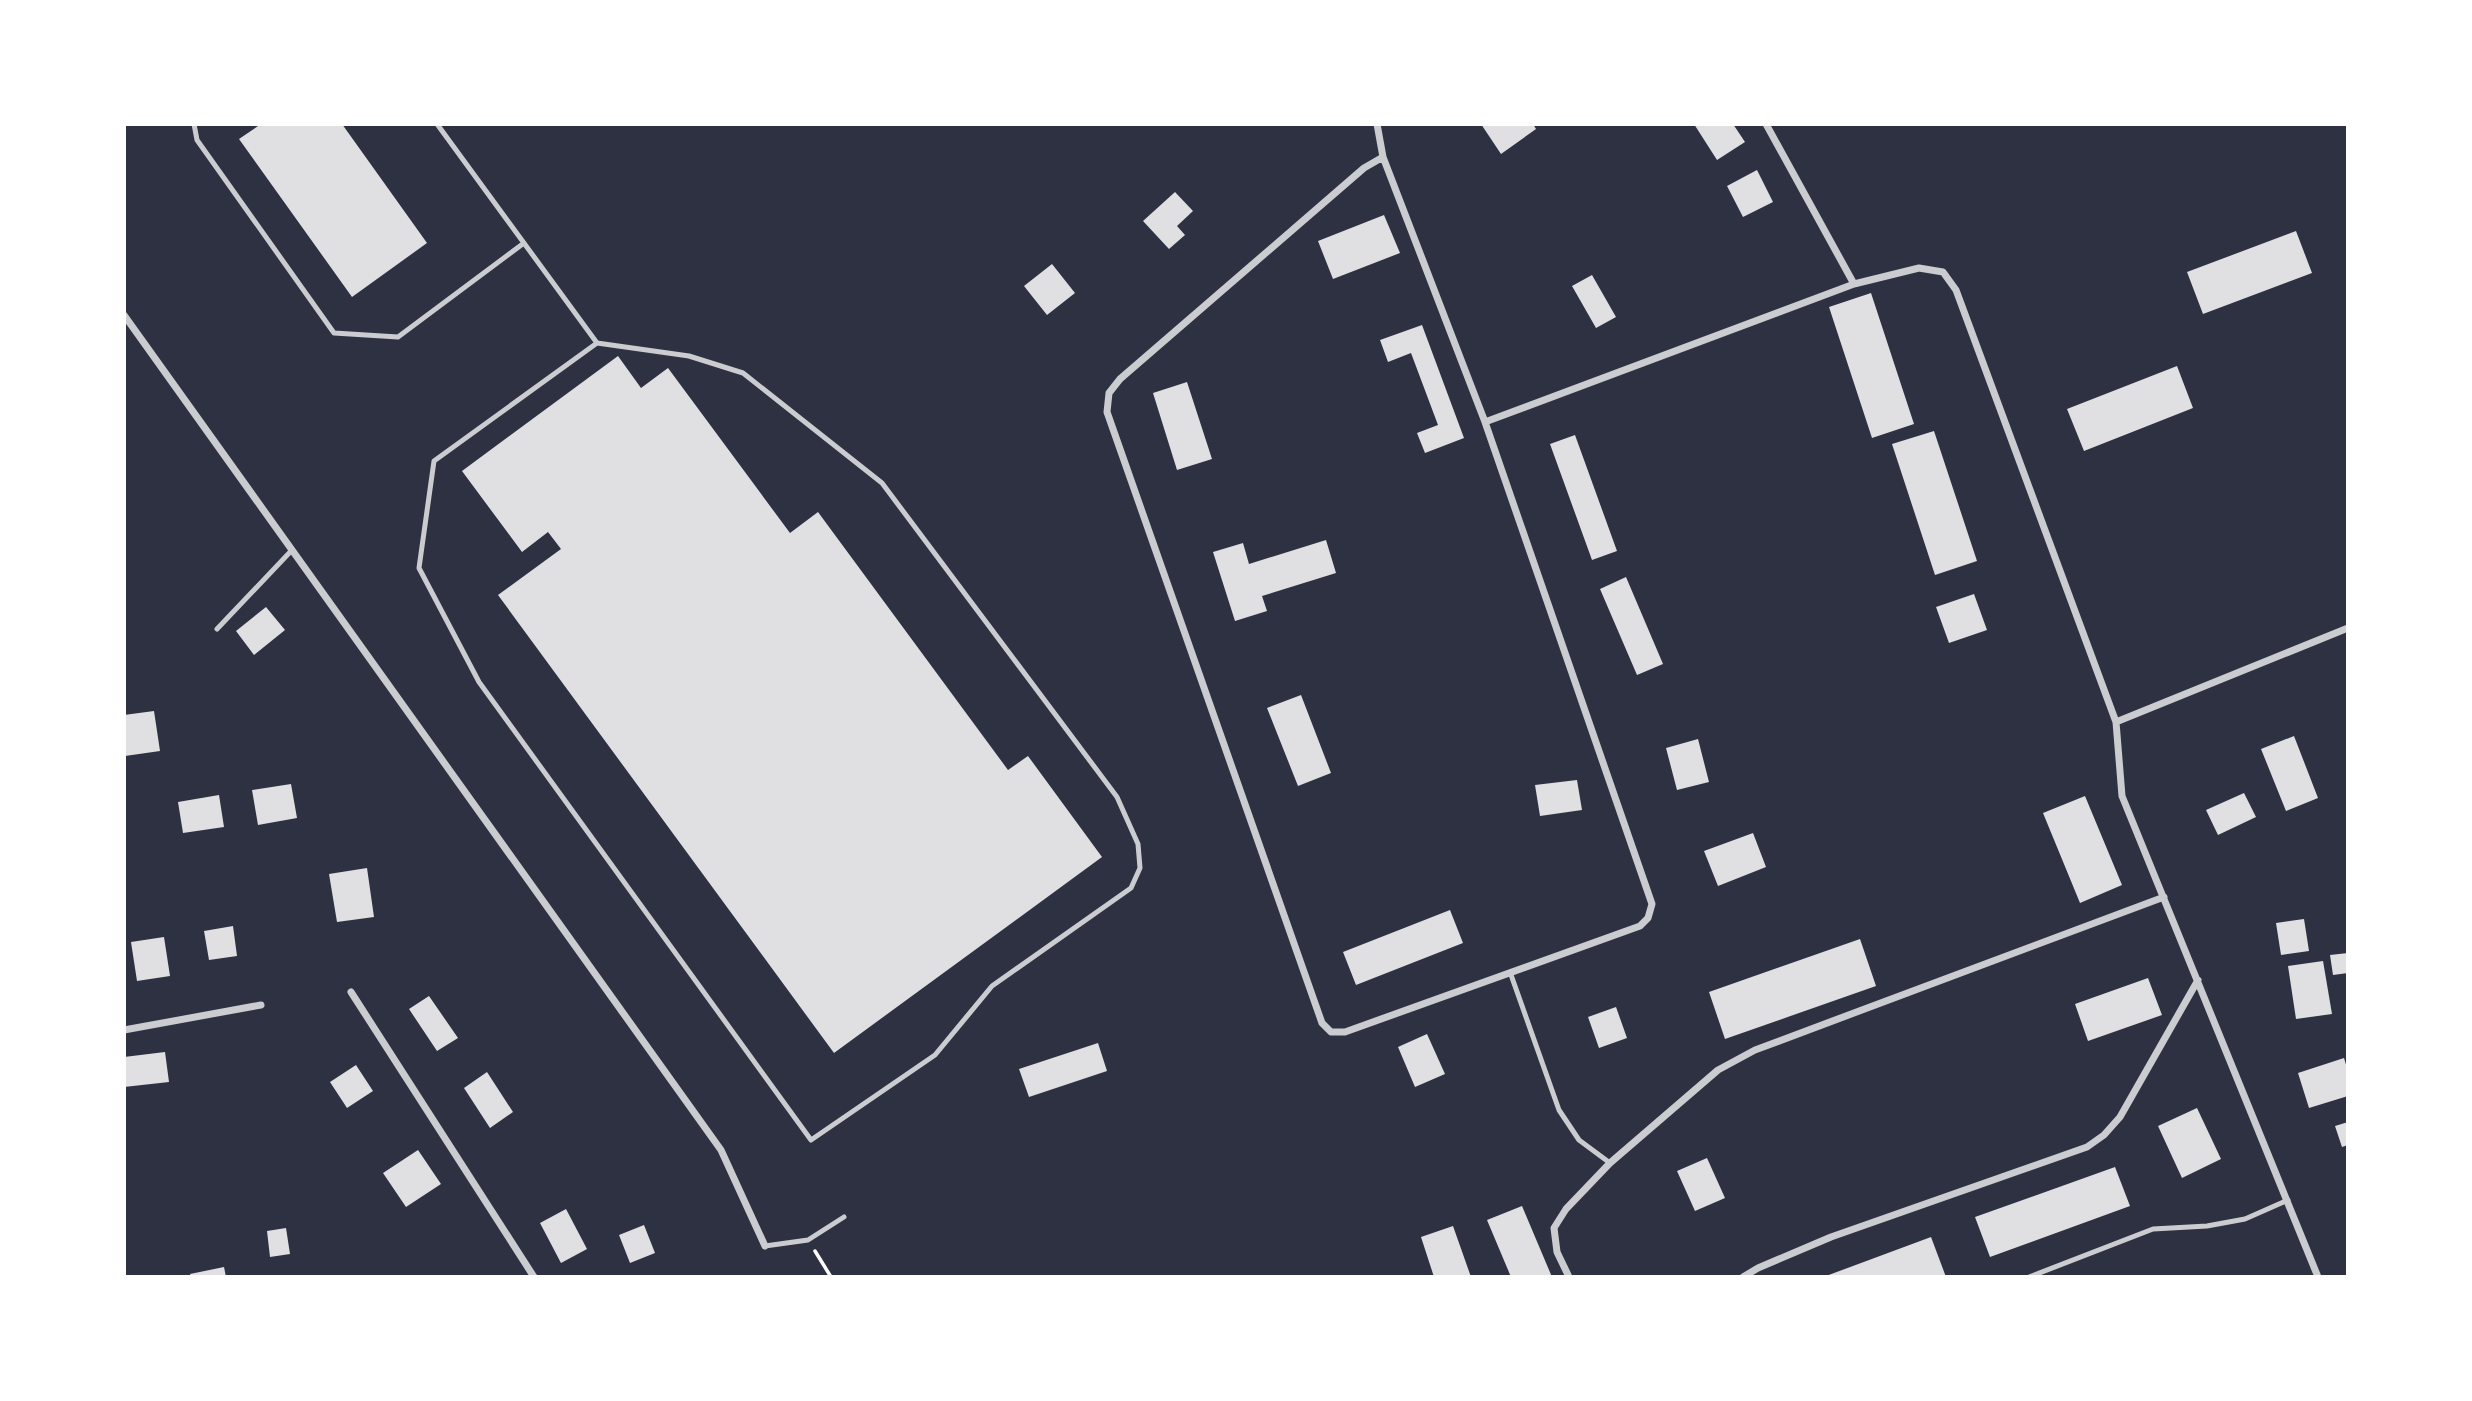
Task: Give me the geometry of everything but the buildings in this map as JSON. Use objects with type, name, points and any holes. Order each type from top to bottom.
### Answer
[{"type":"street","points":[[1377,124],[1383,157],[1485,422],[1652,904],[1648,918],[1640,926],[1345,1032],[1331,1032],[1322,1023],[1107,412],[1109,393],[1121,379],[1364,168],[1383,157]]},
{"type":"street","points":[[1766,124],[1854,284]]},
{"type":"street","points":[[1485,422],[1854,284],[1919,268],[1943,272],[1956,290],[2116,722],[2122,796],[2318,1277]]},
{"type":"street","points":[[124,314],[721,1150],[765,1246]]},
{"type":"street","points":[[2116,722],[2348,628]]},
{"type":"street","points":[[1569,1277],[1556,1252],[1555,1228],[1566,1209],[1610,1163],[1718,1070],[1755,1051],[2164,897]]},
{"type":"street","points":[[1742,1277],[1832,1237],[2087,1147],[2104,1135],[2120,1117],[2198,980]]},
{"type":"street","points":[[351,992],[534,1277]]},
{"type":"street","points":[[124,1030],[261,1005]]},
{"type":"lane","points":[[194,124],[197,140],[334,333],[398,337],[524,243]]},
{"type":"lane","points":[[437,124],[597,343],[689,356],[743,373],[882,483],[1117,797],[1139,844],[1140,869],[1131,888],[992,986],[935,1055],[811,1140],[479,682],[418,568],[434,461],[597,343]]},
{"type":"lane","points":[[217,629],[292,550]]},
{"type":"lane","points":[[1510,971],[1559,1110],[1579,1140],[1610,1163]]},
{"type":"lane","points":[[2029,1277],[2153,1229],[2207,1226],[2245,1219],[2288,1200]]},
{"type":"lane","points":[[765,1246],[808,1240],[844,1217]]},
{"type":"path","points":[[808,1240],[831,1277]]}]
